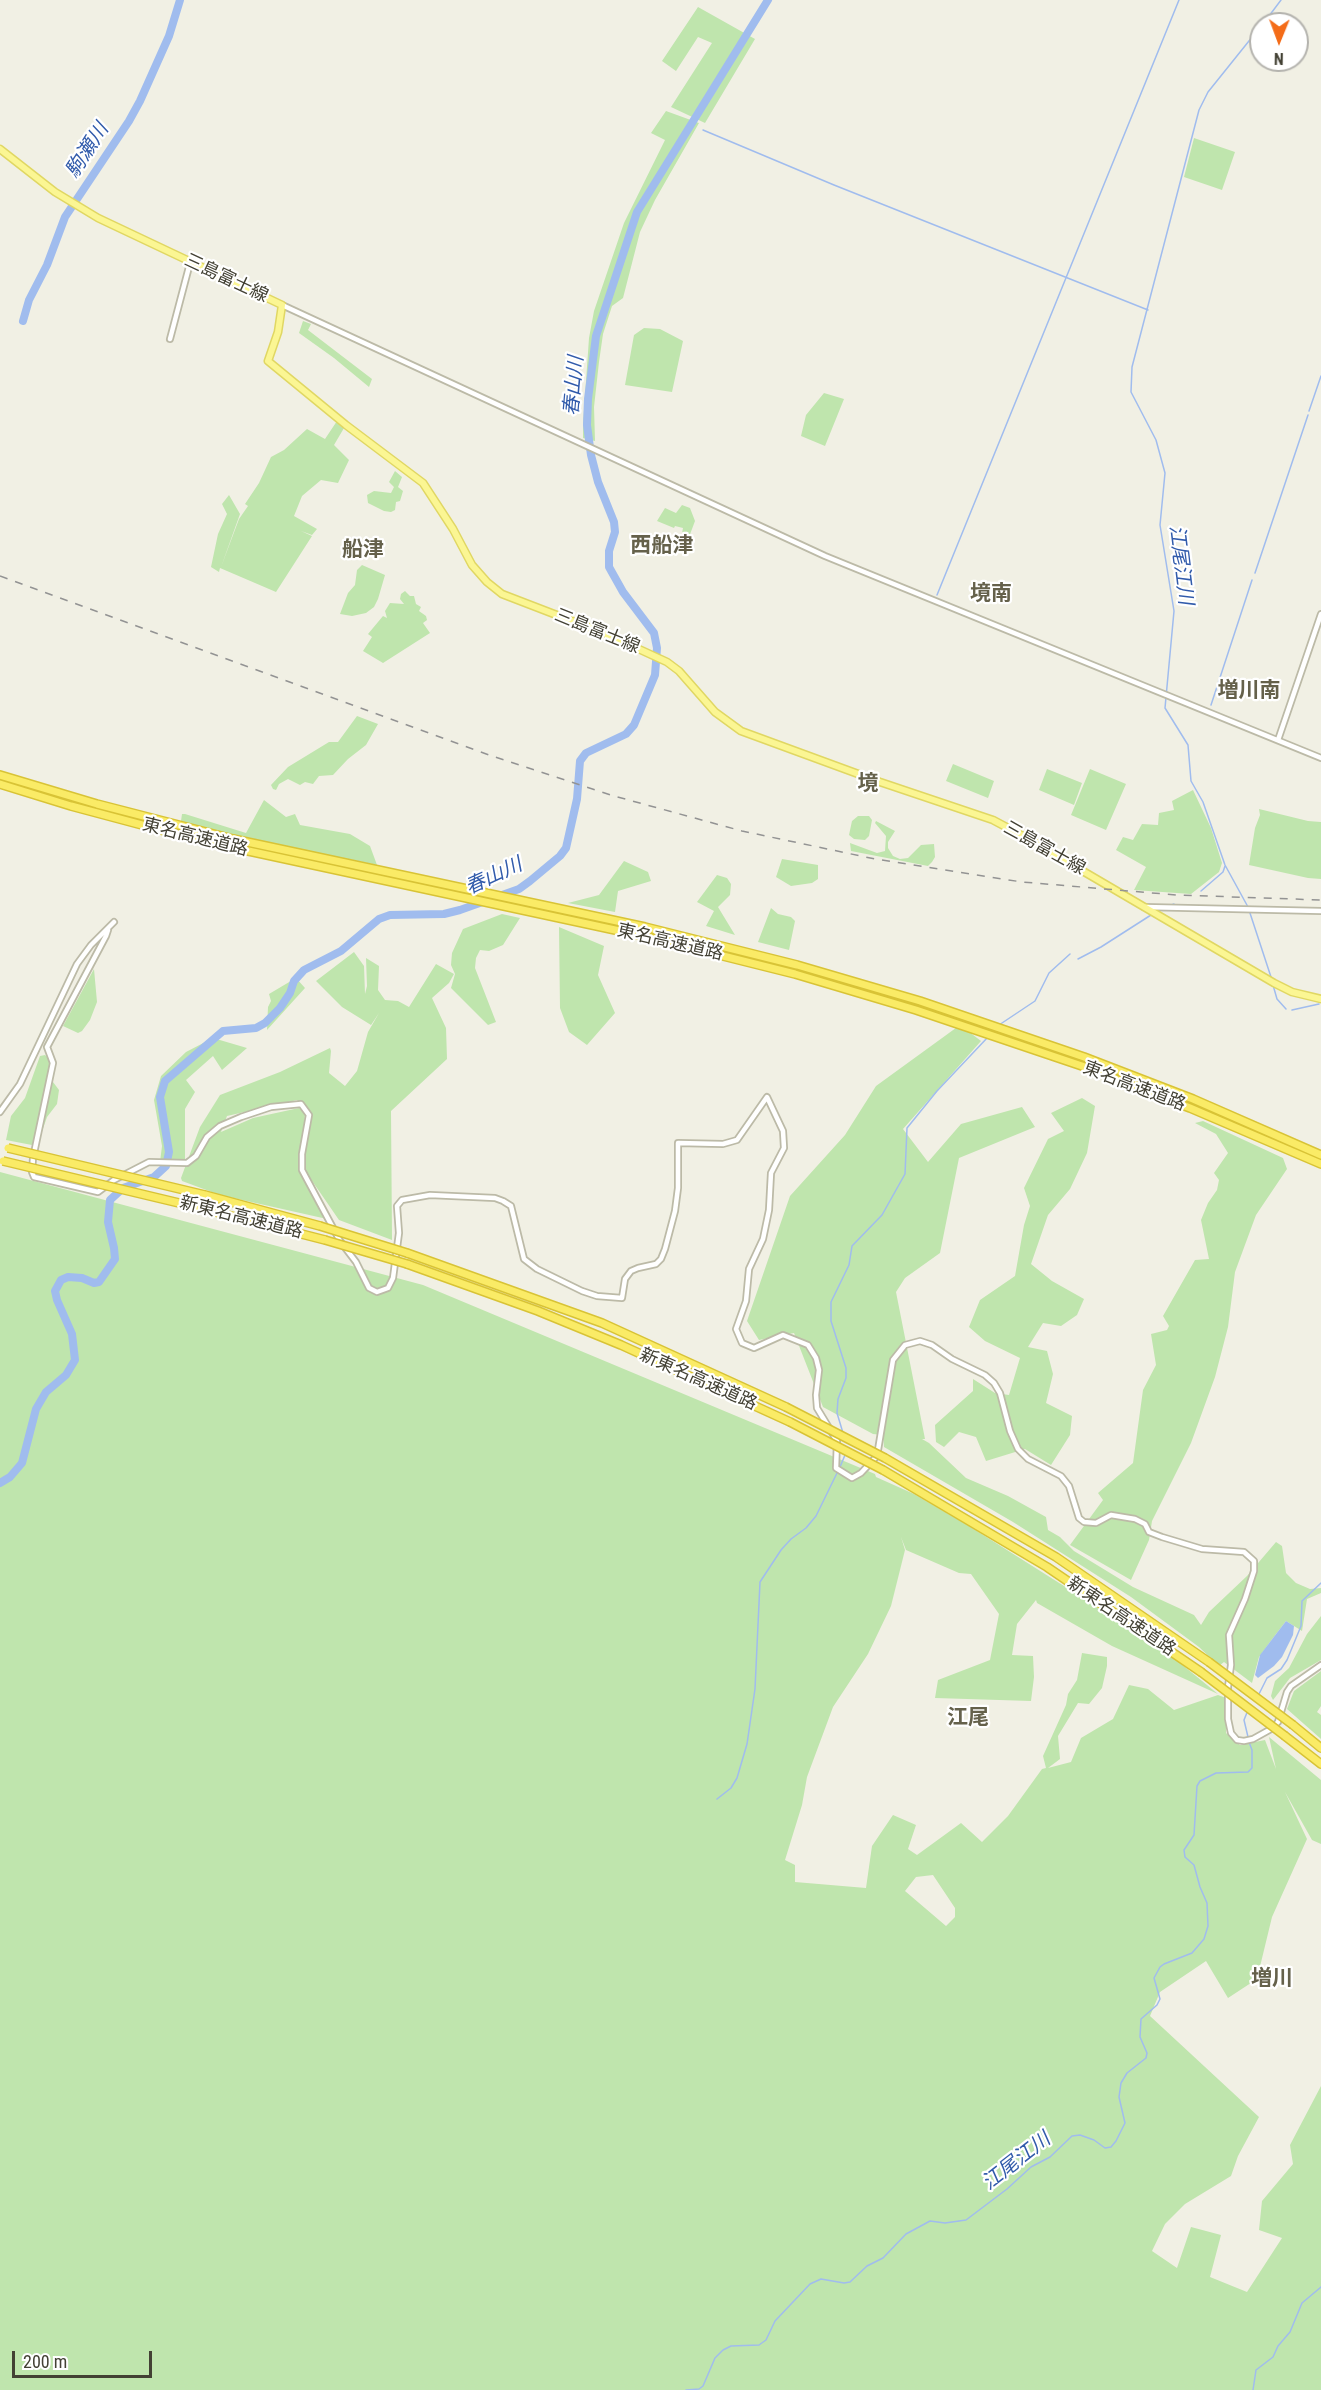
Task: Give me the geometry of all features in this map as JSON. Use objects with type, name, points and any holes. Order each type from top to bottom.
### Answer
[{"type":"highway","name":"東名高速道路","points":[[0,775],[142,816],[362,872],[784,971],[960,1025],[1082,1066],[1190,1108],[1321,1164]]},
{"type":"highway","name":"東名高速道路","points":[[0,784],[71,806],[192,838],[571,911],[797,965],[963,1016],[1084,1057],[1193,1099],[1321,1155]]},
{"type":"highway","name":"新東名高速道路","points":[[0,1146],[205,1195],[320,1226],[407,1253],[602,1323],[786,1407],[885,1458],[1056,1557],[1209,1662],[1321,1748]]},
{"type":"highway","name":"新東名高速道路","points":[[2,1160],[325,1240],[407,1264],[538,1311],[621,1345],[790,1422],[883,1470],[1047,1567],[1202,1672],[1321,1764]]},
{"type":"main road","name":"三島富士線","points":[[0,148],[55,192],[82,209],[190,263],[282,304],[278,332],[268,361],[346,425],[415,475],[423,483],[453,529],[472,566],[487,582],[510,598],[584,625],[657,657],[679,671],[715,712],[741,731],[890,786],[993,820],[1282,987],[1300,995],[1321,999]]},
{"type":"street","points":[[170,339],[190,263]]},
{"type":"street","points":[[282,304],[825,556],[1321,758]]},
{"type":"street","points":[[1278,740],[1321,614]]},
{"type":"street","points":[[1144,907],[1321,911]]},
{"type":"street","points":[[0,1112],[20,1084],[77,964],[91,945],[114,922]]},
{"type":"street","points":[[108,930],[47,1047],[54,1063],[33,1158],[32,1175],[98,1192],[114,1180],[149,1162],[187,1162],[196,1156],[207,1137],[220,1126],[271,1107],[301,1104],[309,1115],[302,1154],[302,1170],[340,1241],[356,1262],[372,1290],[377,1292],[388,1288],[393,1278],[399,1233],[397,1206],[402,1200],[440,1195],[495,1198],[503,1201],[511,1206],[524,1259],[537,1269],[582,1291],[622,1298],[626,1279],[631,1271],[656,1264],[665,1249],[675,1211],[678,1188],[678,1143],[723,1144],[737,1140],[767,1097],[783,1131],[784,1148],[771,1173],[769,1210],[763,1239],[749,1269],[746,1301],[736,1329],[742,1343],[754,1348],[783,1335],[808,1345],[816,1358],[819,1370],[817,1408],[837,1441],[836,1468],[852,1478],[861,1473],[877,1456],[893,1360],[904,1345],[920,1341],[932,1345],[952,1359],[985,1375],[994,1383],[1000,1393],[1010,1431],[1018,1449],[1028,1459],[1061,1476],[1069,1486],[1079,1518],[1084,1522],[1096,1523],[1111,1515],[1135,1519],[1145,1524],[1149,1532],[1162,1537],[1202,1549],[1244,1552],[1254,1560],[1254,1571],[1245,1599],[1229,1635],[1231,1665],[1228,1719],[1231,1733],[1237,1740],[1245,1741],[1272,1729],[1278,1722],[1287,1692],[1321,1665]]},
{"type":"green space","points":[[698,7],[755,39],[705,123],[671,107],[712,43],[698,37],[676,71],[662,61]]},
{"type":"green space","points":[[666,111],[699,123],[655,200],[640,232],[623,298],[612,306],[603,334],[599,362],[594,407],[595,441],[583,438],[589,338],[594,311],[624,223],[665,140],[651,133]]},
{"type":"green space","points":[[1194,138],[1235,152],[1222,190],[1184,177]]},
{"type":"green space","points":[[303,321],[311,324],[308,330],[372,379],[369,387],[299,333]]},
{"type":"green space","points":[[644,328],[660,329],[683,341],[672,392],[625,385],[634,335]]},
{"type":"green space","points":[[824,393],[844,399],[825,446],[801,436],[806,415]]},
{"type":"green space","points":[[337,421],[344,428],[334,445],[349,460],[338,483],[321,480],[302,496],[294,516],[317,529],[312,535],[301,531],[312,536],[276,592],[220,568],[219,572],[211,567],[218,534],[227,514],[222,504],[229,495],[240,514],[221,567],[239,519],[248,506],[245,504],[259,483],[271,457],[284,450],[307,429],[325,439]]},
{"type":"green space","points":[[395,471],[402,477],[398,487],[403,491],[400,501],[396,502],[395,510],[384,511],[368,503],[367,495],[374,491],[391,493],[394,487],[389,482]]},
{"type":"green space","points":[[682,505],[690,508],[695,521],[689,537],[682,533],[683,528],[675,526],[674,528],[657,521],[665,508],[676,513]]},
{"type":"green space","points":[[362,565],[385,575],[378,599],[374,607],[366,613],[352,616],[340,614],[348,593],[355,585],[357,570]]},
{"type":"green space","points":[[405,591],[410,596],[414,596],[416,604],[421,607],[419,611],[426,616],[427,620],[423,623],[430,633],[383,663],[363,651],[372,637],[368,634],[383,616],[387,618],[385,611],[390,603],[404,604],[400,599],[401,594]]},
{"type":"green space","points":[[357,716],[378,724],[366,745],[333,775],[319,776],[313,784],[305,782],[300,785],[288,779],[279,784],[276,790],[273,789],[271,785],[288,767],[329,742],[338,742]]},
{"type":"green space","points":[[953,764],[994,781],[988,798],[946,781]]},
{"type":"green space","points":[[1047,769],[1082,783],[1074,805],[1039,790]]},
{"type":"green space","points":[[1090,769],[1126,784],[1106,830],[1071,815]]},
{"type":"green space","points":[[1193,790],[1211,828],[1222,863],[1219,872],[1191,894],[1134,890],[1146,867],[1116,850],[1123,837],[1133,840],[1142,824],[1158,825],[1159,813],[1174,810],[1172,801]]},
{"type":"green space","points":[[264,800],[286,817],[295,814],[300,825],[350,834],[370,846],[377,865],[213,831],[181,821],[182,814],[185,814],[246,833]]},
{"type":"green space","points":[[1259,809],[1321,822],[1321,879],[1249,865],[1255,828],[1260,815]]},
{"type":"green space","points":[[858,816],[869,816],[872,820],[869,836],[865,840],[854,839],[849,835],[852,821]]},
{"type":"green space","points":[[876,821],[895,831],[888,842],[888,848],[893,856],[900,859],[908,858],[921,845],[934,844],[935,857],[932,862],[928,866],[851,851],[850,843],[877,853],[885,851],[886,836],[875,823]]},
{"type":"green space","points":[[782,859],[818,865],[818,879],[812,883],[791,886],[776,877]]},
{"type":"green space","points":[[624,861],[648,872],[651,881],[618,891],[615,912],[568,903],[599,895]]},
{"type":"green space","points":[[717,875],[727,878],[731,884],[730,895],[718,907],[735,935],[706,926],[714,911],[697,902]]},
{"type":"green space","points":[[771,908],[778,914],[791,917],[795,921],[789,950],[758,942]]},
{"type":"green space","points":[[502,914],[520,918],[503,945],[489,951],[480,950],[476,958],[475,968],[496,1022],[488,1025],[451,988],[455,974],[451,965],[452,953],[463,929]]},
{"type":"green space","points":[[559,927],[604,946],[598,975],[615,1013],[587,1045],[569,1032],[560,1008]]},
{"type":"green space","points":[[354,952],[364,966],[365,994],[366,958],[379,966],[378,990],[385,1000],[398,1001],[409,1007],[436,964],[454,974],[449,983],[432,998],[446,1028],[447,1059],[391,1111],[392,1240],[339,1220],[308,1175],[304,1163],[311,1116],[297,1100],[227,1116],[221,1132],[253,1118],[299,1108],[305,1113],[303,1149],[299,1164],[302,1177],[327,1219],[220,1195],[182,1181],[181,1178],[200,1127],[220,1095],[280,1072],[330,1048],[329,1073],[345,1086],[357,1071],[368,1032],[379,1013],[371,1025],[342,1007],[316,981]]},
{"type":"green space","points":[[94,969],[97,1002],[90,1020],[78,1033],[63,1026]]},
{"type":"green space","points":[[296,978],[305,988],[267,1030],[268,1007],[271,1001],[269,994]]},
{"type":"green space","points":[[960,1025],[981,1041],[903,1129],[928,1162],[961,1124],[1022,1107],[1035,1127],[959,1158],[940,1253],[905,1278],[896,1292],[925,1439],[922,1439],[966,1478],[1008,1496],[1046,1517],[1048,1530],[1060,1537],[1074,1551],[1133,1587],[1194,1615],[1201,1625],[1209,1612],[1247,1576],[1276,1542],[1282,1546],[1286,1573],[1296,1583],[1310,1589],[1321,1588],[1321,1593],[1307,1599],[1302,1631],[1286,1621],[1259,1657],[1252,1683],[1224,1662],[1219,1666],[1199,1647],[1131,1597],[1013,1522],[884,1447],[883,1435],[873,1434],[823,1407],[794,1333],[759,1340],[747,1321],[790,1196],[845,1135],[876,1086]]},
{"type":"green space","points":[[213,1038],[247,1048],[222,1070],[213,1056],[186,1080],[195,1092],[185,1109],[185,1161],[160,1162],[162,1146],[154,1100],[161,1076],[186,1052]]},
{"type":"green space","points":[[45,1055],[53,1062],[53,1082],[59,1090],[57,1104],[47,1117],[37,1146],[6,1140],[11,1116],[25,1098],[40,1056]]},
{"type":"green space","points":[[1082,1098],[1095,1106],[1087,1153],[1070,1189],[1048,1215],[1031,1264],[1052,1281],[1084,1299],[1077,1315],[1061,1326],[1043,1323],[1028,1347],[1047,1351],[1053,1374],[1046,1403],[1072,1416],[1070,1435],[1051,1465],[1025,1449],[986,1461],[976,1437],[959,1432],[944,1447],[936,1442],[935,1425],[973,1391],[973,1379],[995,1393],[1009,1395],[1020,1358],[985,1341],[969,1327],[980,1300],[1015,1276],[1024,1225],[1030,1206],[1024,1188],[1048,1139],[1064,1131],[1051,1113]]},
{"type":"green space","points":[[1203,1121],[1283,1158],[1287,1169],[1256,1215],[1235,1272],[1228,1327],[1215,1377],[1191,1443],[1152,1521],[1149,1540],[1131,1580],[1070,1545],[1103,1500],[1098,1493],[1133,1463],[1143,1390],[1156,1365],[1151,1334],[1167,1330],[1169,1326],[1163,1316],[1195,1260],[1209,1259],[1201,1220],[1208,1203],[1217,1190],[1219,1180],[1214,1173],[1228,1153],[1216,1134],[1195,1123]]},
{"type":"green space","points":[[0,1172],[423,1285],[875,1474],[876,1477],[914,1494],[969,1526],[1113,1617],[1169,1654],[1218,1694],[1112,1646],[1037,1603],[1036,1600],[1017,1624],[1012,1655],[1033,1656],[1034,1677],[1031,1701],[935,1698],[938,1680],[990,1660],[999,1614],[971,1574],[959,1573],[906,1550],[901,1537],[905,1550],[891,1606],[868,1654],[833,1707],[807,1777],[802,1805],[785,1860],[795,1865],[795,1882],[866,1888],[872,1846],[893,1815],[916,1825],[908,1849],[917,1855],[961,1823],[982,1842],[1008,1816],[1042,1769],[1046,1768],[1043,1756],[1066,1705],[1068,1694],[1077,1680],[1082,1653],[1107,1657],[1102,1688],[1089,1704],[1078,1703],[1058,1736],[1060,1759],[1048,1768],[1071,1762],[1081,1738],[1113,1719],[1129,1685],[1148,1689],[1174,1710],[1218,1695],[1226,1698],[1226,1733],[1240,1745],[1265,1740],[1276,1769],[1269,1737],[1321,1780],[1321,1844],[1312,1840],[1285,1792],[1307,1839],[1272,1917],[1257,1979],[1228,1998],[1206,1961],[1160,1992],[1150,2016],[1259,2117],[1238,2156],[1231,2176],[1185,2204],[1165,2224],[1152,2251],[1177,2268],[1191,2227],[1221,2235],[1210,2277],[1247,2292],[1282,2238],[1259,2230],[1262,2201],[1293,2164],[1290,2145],[1321,2086],[1321,2390],[0,2390]],"holes":[[[933,1875],[955,1908],[955,1917],[946,1926],[905,1891],[916,1877]]]},
{"type":"green space","points":[[1321,1616],[1321,1660],[1290,1678],[1273,1700],[1271,1696],[1275,1681],[1289,1668],[1307,1634]]},
{"type":"green space","points":[[1321,1671],[1321,1706],[1317,1712],[1321,1715],[1321,1739],[1287,1709],[1294,1691]]},
{"type":"water","points":[[1286,1621],[1294,1626],[1293,1635],[1282,1657],[1258,1678],[1255,1675],[1260,1655]]},
{"type":"waterway","name":"駒瀬川","points":[[23,321],[29,300],[47,265],[65,217],[140,101],[169,36],[180,0]]},
{"type":"waterway","name":"春山川","points":[[0,1483],[10,1477],[22,1463],[36,1409],[46,1392],[66,1375],[75,1360],[72,1334],[55,1291],[61,1280],[68,1277],[99,1282],[115,1259],[108,1222],[110,1200],[123,1188],[154,1177],[166,1166],[169,1152],[160,1097],[165,1081],[223,1031],[256,1028],[265,1023],[280,1008],[290,993],[294,981],[304,970],[341,951],[379,919],[390,915],[444,914],[460,910],[519,889],[530,881],[560,856],[566,848],[577,799],[580,761],[586,753],[626,734],[634,725],[655,675],[657,648],[654,633],[623,592],[609,567],[609,551],[615,532],[614,522],[598,482],[587,425],[596,336],[637,212],[768,0]]},
{"type":"waterway","points":[[937,595],[1179,0]]},
{"type":"waterway","name":"江尾江川","points":[[1272,12],[1281,0]]},
{"type":"waterway","name":"江尾江川","points":[[1249,41],[1208,92],[1199,110],[1132,367],[1131,392],[1156,440],[1165,473],[1160,525],[1174,611],[1165,708],[1188,745],[1191,781],[1203,802],[1225,865],[1248,907],[1271,977]]},
{"type":"waterway","points":[[703,130],[834,185],[1148,310]]},
{"type":"waterway","points":[[1309,411],[1321,376]]},
{"type":"waterway","points":[[1255,573],[1308,415]]},
{"type":"waterway","points":[[1211,705],[1252,580]]},
{"type":"waterway","points":[[1201,891],[1223,872],[1225,866]]},
{"type":"waterway","points":[[1169,906],[1174,904]]},
{"type":"waterway","points":[[1078,959],[1151,915]]},
{"type":"waterway","points":[[999,1025],[1035,1001],[1049,973],[1070,954]]},
{"type":"waterway","name":"江尾江川","points":[[1273,985],[1277,999],[1286,1009]]},
{"type":"waterway","name":"江尾江川","points":[[1292,1010],[1319,1004]]},
{"type":"waterway","points":[[843,1433],[837,1413],[838,1399],[846,1378],[846,1368],[831,1321],[831,1302],[849,1265],[852,1246],[882,1215],[905,1174],[907,1128],[937,1091],[988,1037]]},
{"type":"waterway","points":[[840,1467],[845,1455]]},
{"type":"waterway","points":[[717,1799],[731,1788],[737,1778],[747,1744],[755,1689],[760,1582],[781,1550],[816,1516],[838,1471]]},
{"type":"waterway","name":"江尾江川","points":[[1258,1696],[1267,1678],[1281,1669],[1287,1660],[1301,1626],[1302,1601],[1321,1583]]},
{"type":"waterway","name":"江尾江川","points":[[1248,1710],[1244,1720],[1248,1737]]},
{"type":"waterway","name":"江尾江川","points":[[686,2390],[699,2389],[703,2386],[715,2358],[723,2350],[731,2346],[759,2345],[766,2340],[775,2321],[810,2284],[821,2279],[850,2282],[867,2266],[883,2258],[906,2234],[930,2221],[945,2223],[966,2220],[1007,2189],[1031,2167],[1050,2157],[1072,2136],[1080,2135],[1094,2140],[1105,2148],[1111,2147],[1125,2123],[1119,2097],[1121,2083],[1127,2073],[1146,2058],[1147,2053],[1140,2037],[1141,2019],[1157,2005],[1160,1999],[1154,1978],[1164,1964],[1192,1953],[1204,1939],[1208,1926],[1207,1903],[1194,1865],[1185,1857],[1184,1850],[1194,1835],[1197,1786],[1200,1781],[1216,1773],[1248,1772],[1252,1768],[1252,1750],[1249,1742]]},
{"type":"waterway","points":[[1253,2390],[1256,2370],[1273,2357],[1278,2346],[1290,2332],[1302,2303],[1321,2287]]},
{"type":"railway","points":[[0,576],[489,755],[614,796],[742,831],[875,859],[1022,882],[1177,895],[1321,900]]},
{"type":"district","name":"西船津","points":[[662,547]]},
{"type":"district","name":"船津","points":[[363,551]]},
{"type":"district","name":"境南","points":[[991,595]]},
{"type":"district","name":"増川南","points":[[1249,692]]},
{"type":"district","name":"境","points":[[868,785]]},
{"type":"district","name":"江尾","points":[[968,1719]]},
{"type":"district","name":"増川","points":[[1272,1980]]}]
